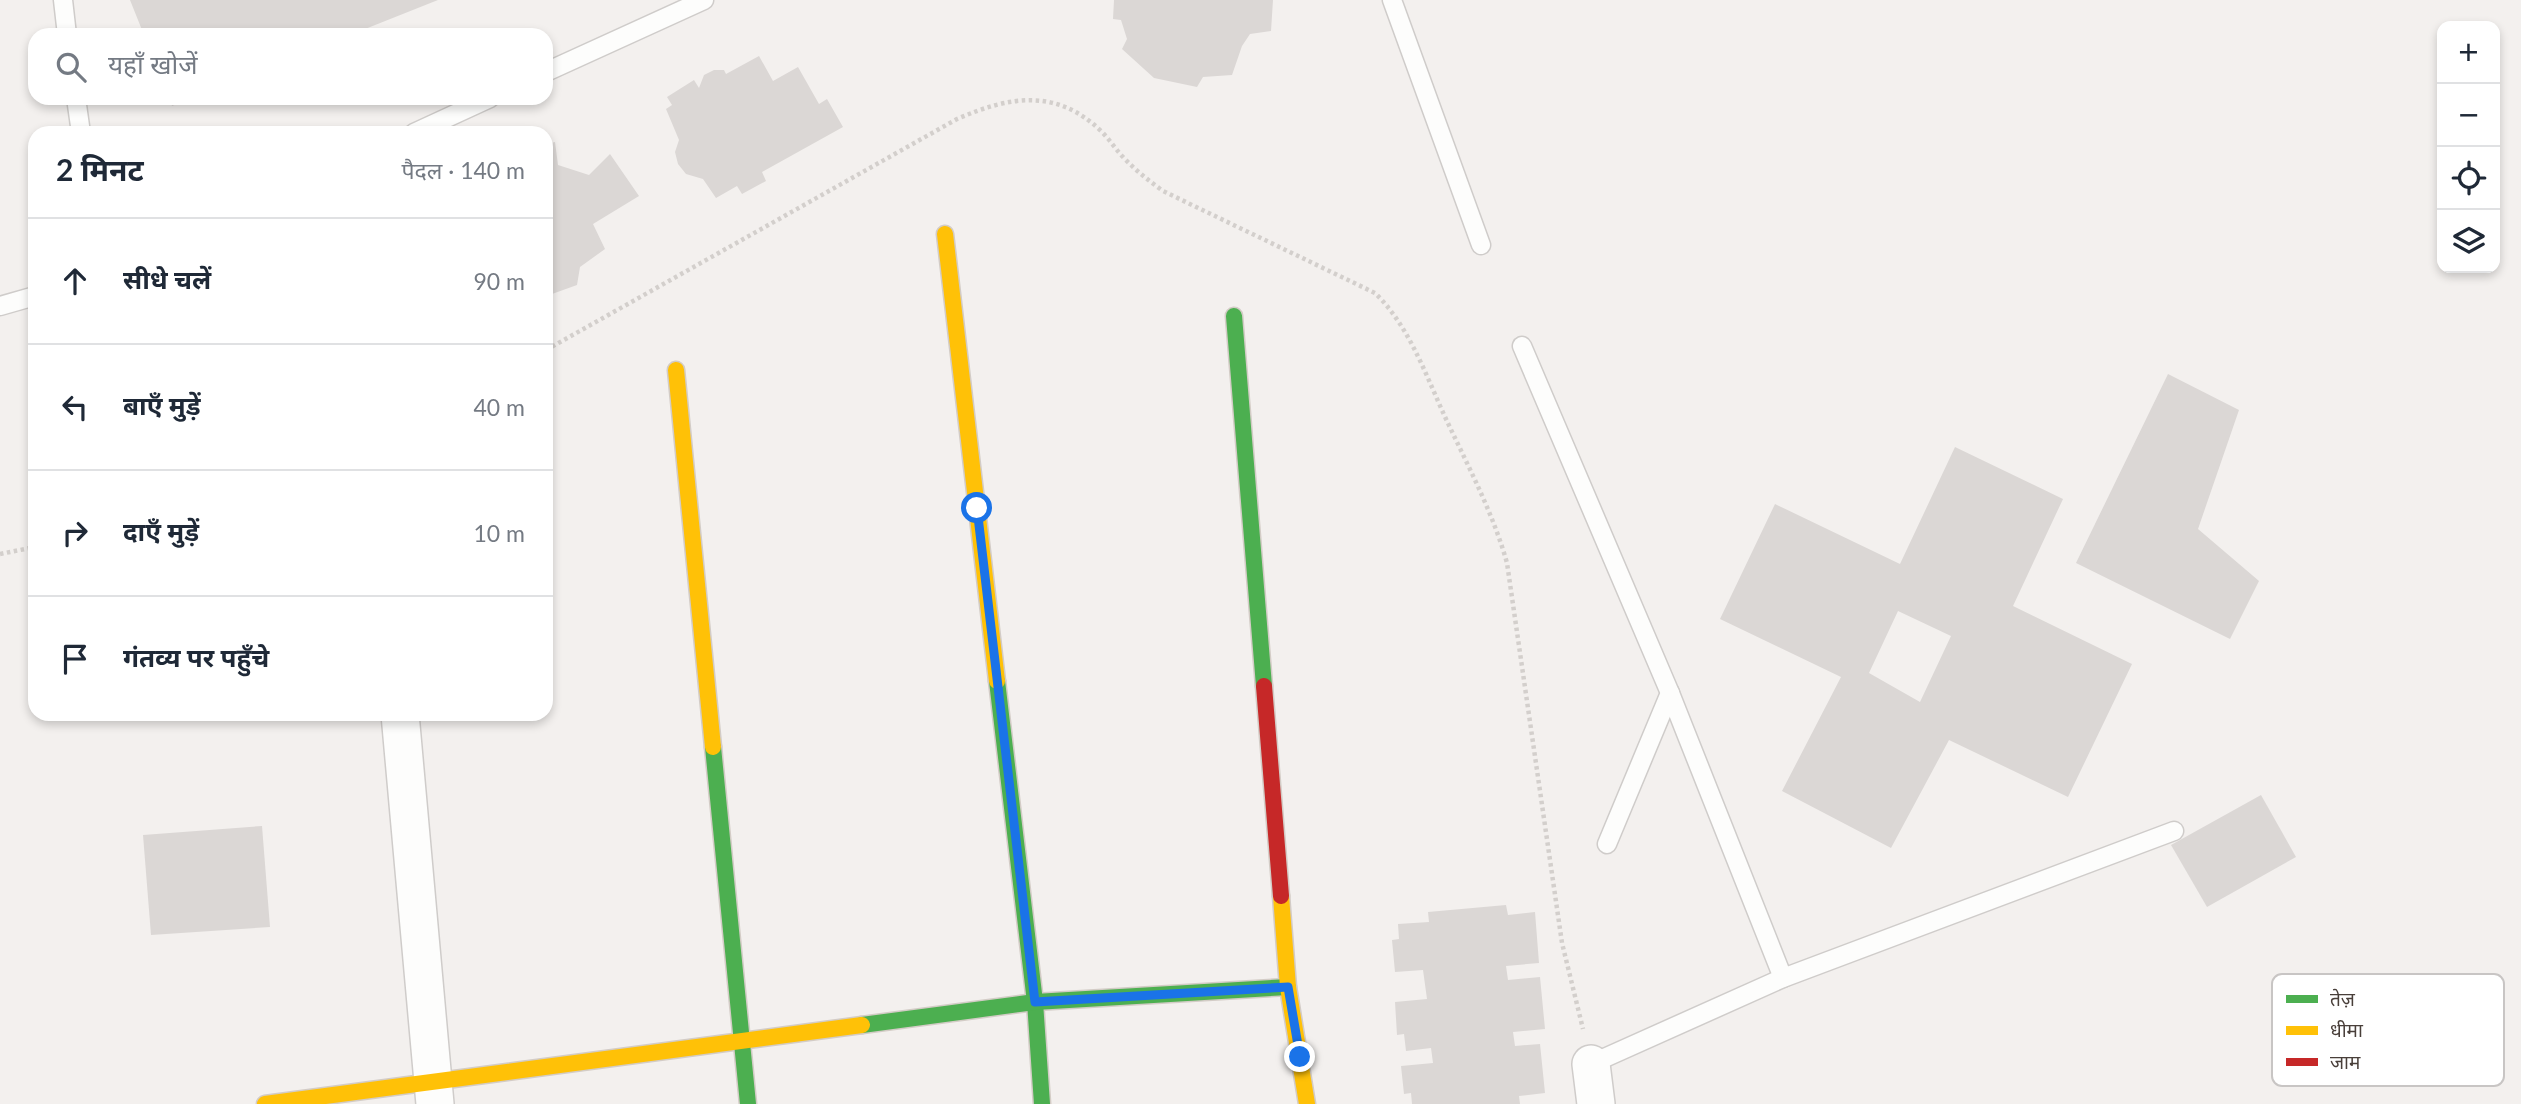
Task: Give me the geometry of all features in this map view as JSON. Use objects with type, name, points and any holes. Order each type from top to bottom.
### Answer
[{"type":"street","points":[[945,234],[1035,1002],[1042,1104]]},
{"type":"street","points":[[1234,316],[1288,987],[1307,1104]]},
{"type":"street","points":[[676,370],[748,1104]]},
{"type":"street","points":[[401,721],[433,1093]]},
{"type":"street","points":[[265,1104],[433,1093],[743,1041],[1035,1002],[1288,987]]},
{"type":"street","points":[[1591,1064],[1596,1104]]},
{"type":"lane","points":[[63,0],[66,28]]},
{"type":"lane","points":[[553,69],[704,0]]},
{"type":"lane","points":[[1392,0],[1481,245]]},
{"type":"lane","points":[[77,105],[79,126]]},
{"type":"lane","points":[[429,126],[475,105]]},
{"type":"lane","points":[[0,306],[28,298]]},
{"type":"lane","points":[[1522,346],[1670,693],[1783,978]]},
{"type":"lane","points":[[1607,844],[1670,693]]},
{"type":"lane","points":[[1591,1064],[1783,978],[2174,831]]},
{"type":"path","points":[[0,554],[28,548]]},
{"type":"building","points":[[130,0],[438,0],[368,28],[141,28]]},
{"type":"building","points":[[1114,0],[1273,0],[1271,31],[1250,34],[1242,46],[1232,75],[1203,77],[1197,87],[1154,78],[1122,49],[1127,39],[1121,20],[1113,19]]},
{"type":"building","points":[[759,56],[773,81],[798,67],[819,104],[827,99],[843,127],[762,172],[766,181],[742,194],[737,186],[716,198],[703,179],[686,174],[678,164],[675,152],[679,140],[666,109],[672,105],[667,97],[694,80],[699,88],[704,75],[714,70],[724,70],[726,74]]},
{"type":"building","points":[[553,142],[558,165],[589,175],[610,154],[639,196],[593,224],[605,249],[580,267],[577,285],[553,294]]},
{"type":"building","points":[[2168,374],[2239,410],[2198,529],[2259,581],[2230,639],[2076,563]]},
{"type":"building","points":[[1955,447],[2063,499],[2013,606],[2132,664],[2068,797],[1949,740],[1891,848],[1782,791],[1841,677],[1720,619],[1775,504],[1900,564]],"holes":[[[1898,611],[1951,636],[1920,702],[1869,673]]]},
{"type":"building","points":[[2261,795],[2296,857],[2207,907],[2171,845]]},
{"type":"building","points":[[262,826],[270,927],[151,935],[143,835]]},
{"type":"building","points":[[1506,905],[1508,915],[1535,912],[1539,963],[1506,966],[1508,980],[1540,977],[1545,1029],[1513,1032],[1515,1046],[1540,1044],[1545,1093],[1519,1096],[1520,1104],[1412,1104],[1411,1093],[1404,1094],[1401,1066],[1433,1063],[1431,1048],[1406,1051],[1404,1034],[1397,1035],[1395,1002],[1427,999],[1423,970],[1395,972],[1392,940],[1399,939],[1398,924],[1429,922],[1428,912]]},
{"type":"traffic: fast","points":[[1234,316],[1264,686]]},
{"type":"traffic: fast","points":[[997,681],[1035,1002],[1042,1104]]},
{"type":"traffic: fast","points":[[713,747],[748,1104]]},
{"type":"traffic: fast","points":[[862,1025],[1035,1002],[1288,987]]},
{"type":"traffic: slow","points":[[945,234],[997,681]]},
{"type":"traffic: slow","points":[[676,370],[713,747]]},
{"type":"traffic: slow","points":[[1281,896],[1288,987],[1307,1104]]},
{"type":"traffic: slow","points":[[265,1104],[862,1025]]},
{"type":"traffic: jam","points":[[1264,686],[1281,896]]},
{"type":"route","points":[[977,508],[1035,1002],[1288,987],[1300,1057]]}]
